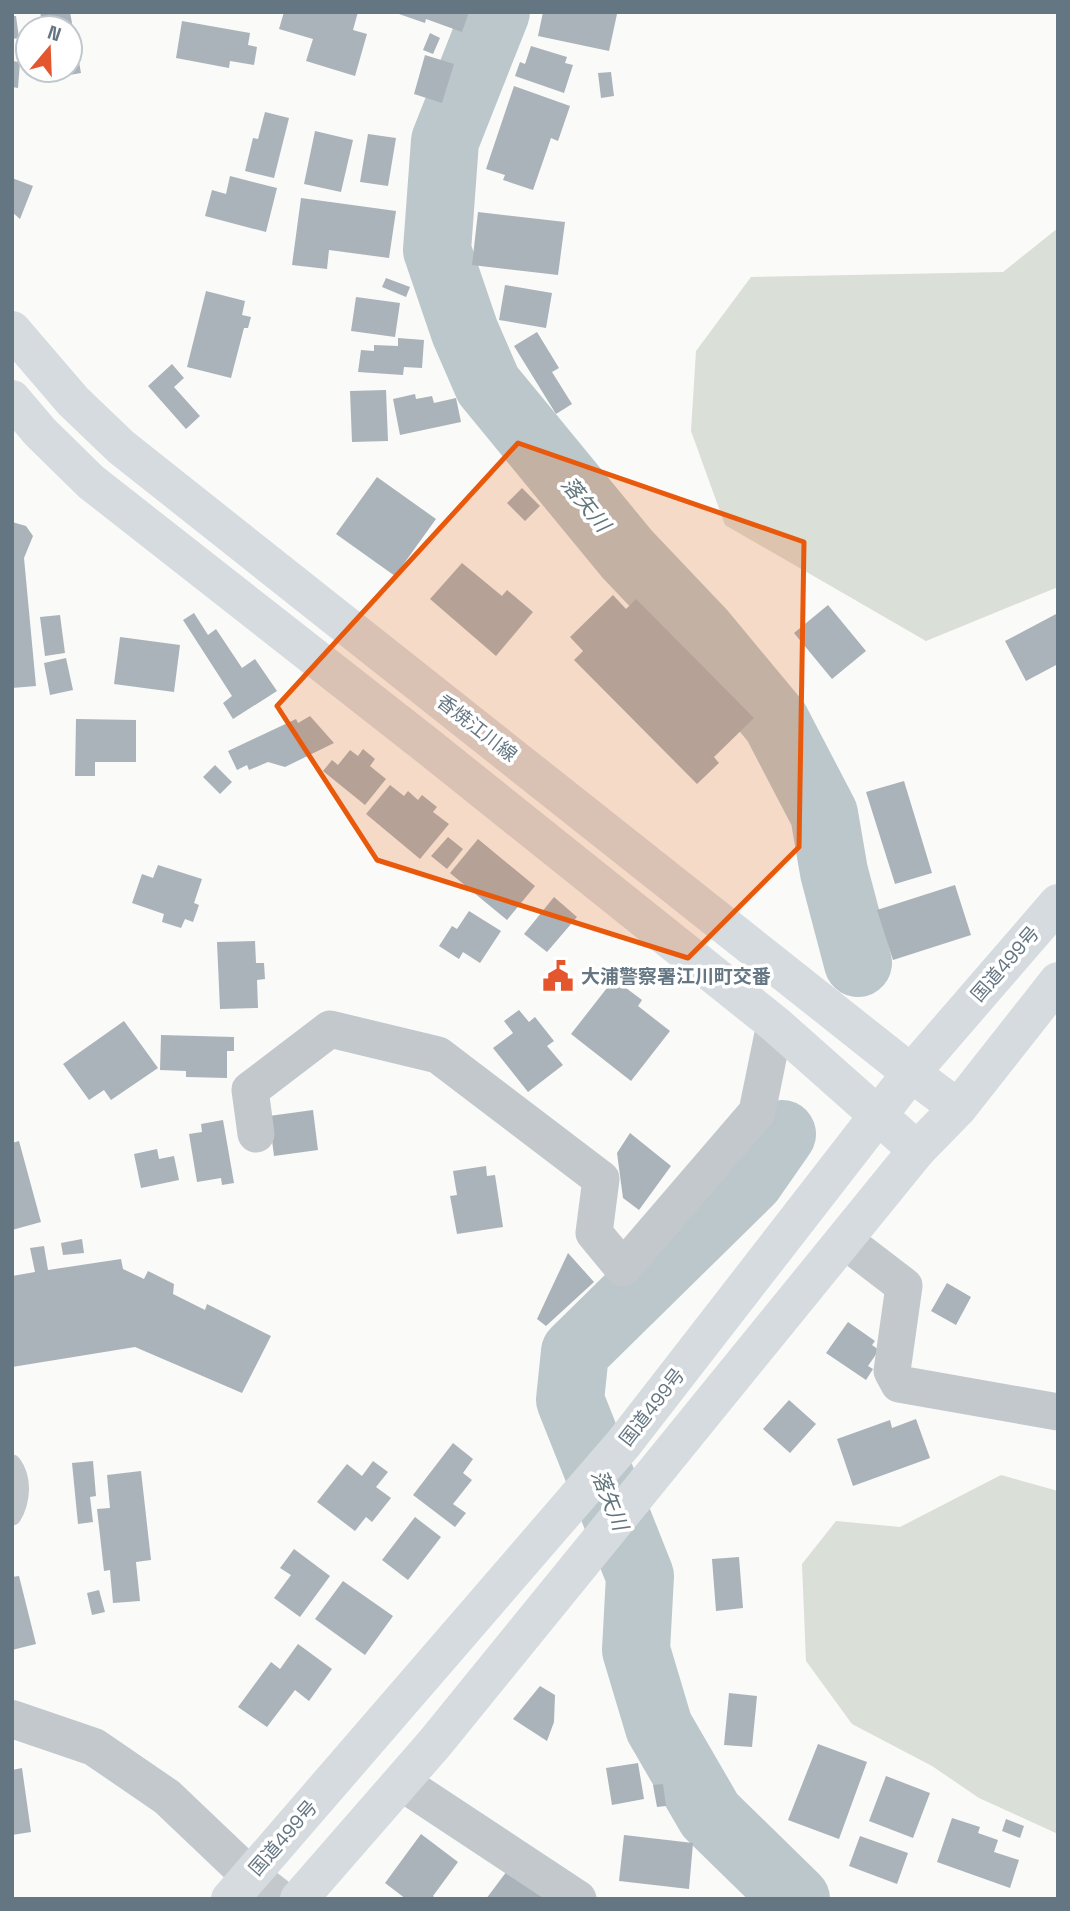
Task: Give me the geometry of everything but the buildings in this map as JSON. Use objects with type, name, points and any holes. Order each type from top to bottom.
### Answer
[{"type":"main road","name":"香焼江川線","points":[[12,330],[73,401],[121,447],[958,1108]]},
{"type":"main road","points":[[12,399],[40,432],[91,482],[775,1024],[917,1150]]},
{"type":"main road","name":"国道499号","points":[[240,1887],[624,1443],[878,1114],[1058,903]]},
{"type":"main road","points":[[299,1899],[401,1782],[586,1559],[917,1150],[958,1108],[1058,981]]},
{"type":"street","points":[[256,1134],[250,1090],[330,1029],[438,1055],[601,1178],[594,1233],[623,1268],[757,1112],[775,1024]]},
{"type":"street","points":[[844,1240],[904,1286],[892,1371],[900,1384],[1058,1412]]},
{"type":"street","points":[[12,1719],[94,1747],[167,1797],[240,1887],[280,1899]]},
{"type":"street","points":[[401,1782],[578,1899]]},
{"type":"lane","points":[[12,1464],[19,1482],[19,1499],[12,1516]]},
{"type":"highlighted area","points":[[518,443],[804,542],[799,847],[688,958],[377,860],[277,706]]},
{"type":"shaded area","points":[[1058,228],[1058,587],[926,641],[725,525],[691,431],[696,351],[751,277],[1003,272]]},
{"type":"shaded area","points":[[1001,1475],[1058,1491],[1058,1834],[979,1798],[932,1766],[852,1724],[806,1661],[802,1564],[836,1521],[900,1527]]},
{"type":"waterway","name":"落矢川","points":[[496,12],[445,141],[437,250],[465,332],[488,385],[627,554],[702,633],[776,722],[824,814],[834,872],[858,963]]},
{"type":"waterway","name":"落矢川","points":[[782,1134],[750,1180],[575,1352],[570,1400],[640,1576],[636,1650],[659,1727],[710,1815],[796,1899]]},
{"type":"place","name":"大浦警察署江川町交番","points":[[558,976]]}]
